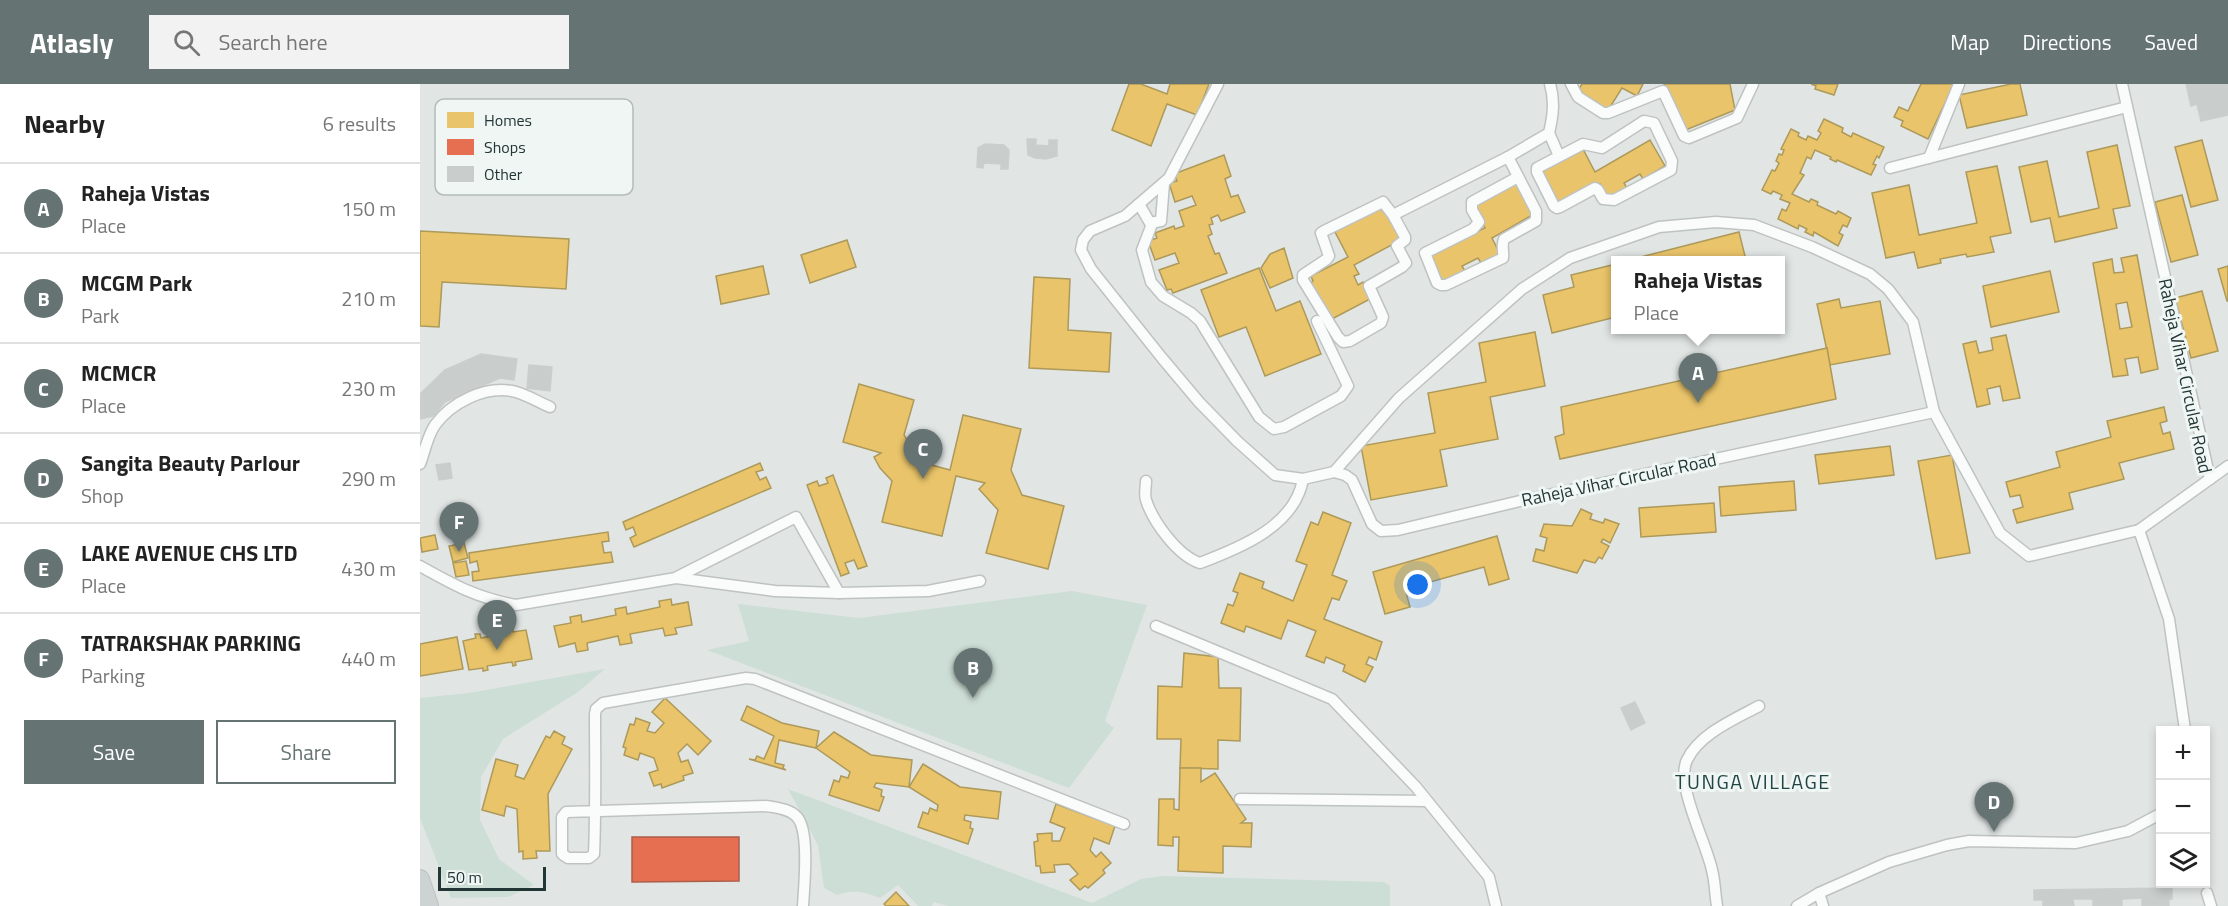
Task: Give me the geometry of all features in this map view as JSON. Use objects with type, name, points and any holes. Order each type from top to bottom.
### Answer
[{"type":"main road","points":[[420,879],[429,906]]},
{"type":"street","points":[[1218,84],[1169,178],[1125,216],[1090,231],[1083,240],[1081,250],[1090,269],[1199,402],[1237,441],[1275,475],[1303,478],[1334,472]]},
{"type":"street","points":[[1550,84],[1554,113],[1549,133],[1559,156]]},
{"type":"street","points":[[1571,84],[1578,97],[1608,114],[1662,91],[1684,136],[1689,138],[1737,118],[1753,84]]},
{"type":"street","points":[[1929,158],[1959,84]]},
{"type":"street","name":"Raheja Vihar Circular Road","points":[[1934,412],[1531,498],[1398,530],[1381,531],[1372,524],[1352,480],[1334,472],[1399,398],[1522,289],[1570,258],[1659,227],[1716,222],[1754,225],[1812,246],[1870,274],[1888,289],[1913,322],[1934,412],[2000,533],[2029,556],[2139,530],[2210,479],[2122,84]]},
{"type":"street","points":[[1890,168],[2127,107]]},
{"type":"street","points":[[1644,121],[1654,123],[1672,161],[1671,170],[1614,200],[1603,199],[1595,189],[1557,208],[1537,168],[1559,156],[1583,144],[1602,148],[1644,121]]},
{"type":"street","points":[[1393,215],[1508,157],[1549,133]]},
{"type":"street","points":[[1508,157],[1536,211],[1536,221],[1504,239],[1503,258],[1446,285],[1437,283],[1425,259],[1425,253],[1473,229],[1479,222],[1472,210],[1472,202],[1518,177]]},
{"type":"street","points":[[1139,204],[1146,219],[1152,224],[1159,223],[1162,219],[1164,183]]},
{"type":"street","points":[[1383,202],[1393,215],[1405,237],[1405,240],[1397,246],[1406,263],[1369,286],[1383,317],[1381,323],[1343,342],[1303,280],[1303,275],[1329,256],[1321,238],[1324,231],[1383,202]]},
{"type":"street","points":[[1152,224],[1142,250],[1151,282],[1163,296],[1191,312],[1200,321],[1259,417],[1274,429],[1284,427],[1341,396],[1348,386],[1317,321]]},
{"type":"street","points":[[420,464],[434,426],[449,410],[464,401],[488,391],[512,391],[550,407]]},
{"type":"street","points":[[2210,479],[2228,466]]},
{"type":"street","points":[[1146,481],[1145,498],[1157,522],[1182,554],[1200,563],[1266,532],[1295,503],[1300,494],[1303,478]]},
{"type":"street","points":[[676,578],[796,517],[839,593]]},
{"type":"street","points":[[2139,530],[2169,619],[2184,726]]},
{"type":"street","points":[[420,566],[466,591],[490,600],[516,605],[676,578],[776,591],[839,593],[928,591],[981,581]]},
{"type":"street","points":[[1156,626],[1332,699],[1427,801],[1489,877],[1496,906]]},
{"type":"street","points":[[803,906],[805,853],[802,828],[798,818],[786,810],[767,806],[612,811],[595,811],[566,812],[562,815],[561,852],[564,856],[589,858],[594,854],[595,811],[595,714],[599,706],[603,703],[746,678],[768,683],[1124,824]]},
{"type":"street","points":[[1717,906],[1712,870],[1684,785],[1685,762],[1713,730],[1759,706]]},
{"type":"street","points":[[1240,799],[1427,801]]},
{"type":"street","points":[[1797,906],[1819,893],[1889,862],[1947,845],[1969,841],[2076,843],[2128,831],[2156,816]]},
{"type":"street","points":[[1819,893],[1823,906]]},
{"type":"street","points":[[2207,893],[2211,906]]},
{"type":"green space","points":[[1072,591],[1147,605],[1105,721],[1114,728],[1069,788],[707,650],[749,641],[738,604],[859,618]]},
{"type":"green space","points":[[605,669],[578,692],[503,739],[481,777],[480,820],[499,859],[534,885],[508,897],[451,898],[420,818],[420,698],[469,693]]},
{"type":"green space","points":[[788,789],[1092,903],[1141,879],[1163,876],[1384,882],[1390,886],[1390,906],[948,906],[934,902],[932,906],[918,906],[898,885],[880,898],[859,892],[837,895],[824,888],[818,845]]},
{"type":"building: Homes","points":[[1129,84],[1141,84],[1167,94],[1170,84],[1209,84],[1197,115],[1167,104],[1151,146],[1112,130]]},
{"type":"building: Homes","points":[[1582,84],[1643,84],[1637,96],[1622,88],[1607,112],[1578,90]]},
{"type":"building: Homes","points":[[1664,84],[1730,84],[1735,110],[1683,131]]},
{"type":"building: Homes","points":[[1811,84],[1838,84],[1834,95],[1815,89],[1816,86]]},
{"type":"building: Homes","points":[[1921,84],[1954,84],[1928,139],[1901,126],[1903,121],[1894,117],[1899,107],[1908,111]]},
{"type":"building: Homes","points":[[2020,84],[2027,115],[1967,128],[1959,95]]},
{"type":"building: Homes","points":[[1824,119],[1843,128],[1842,132],[1851,137],[1853,133],[1884,147],[1873,164],[1876,165],[1871,175],[1837,160],[1836,162],[1830,159],[1831,157],[1815,150],[1811,159],[1807,157],[1800,173],[1804,175],[1792,194],[1809,202],[1811,199],[1818,202],[1817,205],[1836,214],[1838,211],[1851,218],[1847,227],[1843,225],[1839,233],[1843,235],[1838,246],[1814,232],[1813,236],[1805,232],[1807,229],[1799,225],[1798,229],[1778,219],[1782,209],[1786,211],[1790,203],[1780,199],[1782,195],[1762,190],[1772,170],[1775,171],[1779,163],[1776,161],[1779,154],[1782,155],[1784,150],[1781,149],[1791,129],[1806,140],[1808,136],[1817,140],[1821,133],[1818,131]]},
{"type":"building: Homes","points":[[1650,140],[1665,166],[1643,179],[1640,174],[1624,183],[1627,188],[1609,199],[1600,184],[1557,206],[1540,171],[1583,149],[1595,172]]},
{"type":"building: Homes","points":[[2202,140],[2218,200],[2191,207],[2175,147]]},
{"type":"building: Homes","points":[[2117,145],[2130,206],[2113,209],[2117,228],[2055,242],[2050,218],[2031,222],[2019,167],[2047,161],[2059,217],[2099,208],[2087,152]]},
{"type":"building: Homes","points":[[1224,155],[1231,176],[1225,179],[1231,197],[1238,195],[1245,212],[1221,221],[1218,215],[1211,218],[1213,224],[1209,225],[1212,234],[1208,236],[1215,254],[1219,253],[1227,273],[1173,293],[1171,289],[1167,290],[1159,270],[1179,263],[1175,253],[1155,260],[1148,241],[1157,238],[1155,233],[1174,226],[1175,229],[1184,226],[1179,211],[1196,205],[1192,196],[1175,202],[1169,183],[1177,181],[1174,174]]},
{"type":"building: Homes","points":[[1997,166],[2011,233],[1990,237],[1994,252],[1940,259],[1941,263],[1918,268],[1914,252],[1886,258],[1872,193],[1909,185],[1919,235],[1977,223],[1966,172]]},
{"type":"building: Homes","points":[[1515,181],[1534,214],[1492,238],[1500,254],[1481,263],[1478,258],[1462,266],[1465,271],[1442,283],[1428,255],[1485,228],[1473,205]]},
{"type":"building: Homes","points":[[2182,195],[2198,255],[2171,262],[2155,202]]},
{"type":"building: Homes","points":[[1382,204],[1401,240],[1354,265],[1359,274],[1354,276],[1358,285],[1363,282],[1372,298],[1332,319],[1308,284],[1313,281],[1311,276],[1348,257],[1334,230],[1353,220],[1354,222],[1360,219],[1358,217]]},
{"type":"building: Homes","points":[[420,231],[569,239],[566,289],[442,282],[439,327],[420,326]]},
{"type":"building: Homes","points":[[1739,232],[1745,256],[1645,256]]},
{"type":"building: Homes","points":[[847,240],[856,267],[810,283],[801,255]]},
{"type":"building: Homes","points":[[1284,248],[1293,278],[1270,288],[1261,268],[1270,254]]},
{"type":"building: Homes","points":[[2137,255],[2158,369],[2141,373],[2138,357],[2125,359],[2128,375],[2113,377],[2093,263],[2112,259],[2114,273],[2124,272],[2121,258]],"holes":[[[2127,302],[2132,327],[2120,329],[2116,304]]]},
{"type":"building: Homes","points":[[1611,265],[1611,318],[1552,333],[1543,295],[1574,287],[1571,275]]},
{"type":"building: Homes","points":[[763,266],[769,294],[721,304],[716,276]]},
{"type":"building: Homes","points":[[2228,266],[2228,301],[2227,301],[2218,269]]},
{"type":"building: Homes","points":[[1259,268],[1276,311],[1300,301],[1321,354],[1265,376],[1246,327],[1219,337],[1201,290]]},
{"type":"building: Homes","points":[[2050,271],[2059,312],[1991,327],[1983,286]]},
{"type":"building: Homes","points":[[1034,277],[1070,279],[1068,330],[1111,333],[1109,372],[1029,368]]},
{"type":"building: Homes","points":[[2202,291],[2218,351],[2191,358],[2175,298]]},
{"type":"building: Homes","points":[[1839,299],[1841,308],[1880,301],[1890,354],[1830,365],[1817,304]]},
{"type":"building: Homes","points":[[1535,332],[1545,386],[1490,397],[1498,439],[1440,450],[1447,486],[1371,500],[1361,446],[1435,433],[1428,393],[1486,382],[1479,343]]},
{"type":"building: Homes","points":[[2006,335],[2020,398],[2003,401],[2000,386],[1987,389],[1990,404],[1977,407],[1963,344],[1976,341],[1979,353],[1993,350],[1991,338]]},
{"type":"building: Homes","points":[[1827,348],[1836,399],[1560,459],[1555,437],[1564,434],[1561,407]]},
{"type":"building: Homes","points":[[859,384],[914,400],[904,435],[921,462],[950,470],[963,415],[1021,429],[1011,470],[1022,495],[1064,506],[1048,569],[986,553],[998,510],[979,489],[985,483],[956,476],[942,536],[882,522],[892,481],[874,457],[881,453],[843,442]]},
{"type":"building: Homes","points":[[2164,407],[2167,421],[2160,423],[2163,434],[2170,432],[2174,449],[2119,463],[2124,479],[2069,493],[2073,509],[2017,523],[2013,510],[2023,507],[2020,495],[2010,497],[2006,482],[2060,467],[2056,452],[2111,437],[2107,421]]},
{"type":"building: Homes","points":[[1890,446],[1894,475],[1819,484],[1815,455]]},
{"type":"building: Homes","points":[[1952,455],[1970,553],[1936,559],[1918,461]]},
{"type":"building: Homes","points":[[760,463],[763,470],[756,472],[760,480],[766,477],[771,488],[634,547],[630,538],[636,535],[633,527],[626,530],[623,522]]},
{"type":"building: Homes","points":[[833,475],[867,566],[858,569],[854,560],[845,563],[849,573],[841,576],[807,485],[817,481],[819,486],[828,483],[826,478]]},
{"type":"building: Homes","points":[[1794,481],[1796,510],[1721,516],[1719,487]]},
{"type":"building: Homes","points":[[1714,503],[1716,532],[1641,537],[1639,508]]},
{"type":"building: Homes","points":[[1581,509],[1592,514],[1590,519],[1603,523],[1605,519],[1619,524],[1610,543],[1603,539],[1601,542],[1609,546],[1602,559],[1599,557],[1595,563],[1584,560],[1577,573],[1533,561],[1536,549],[1544,551],[1547,538],[1540,536],[1544,524],[1572,526]]},
{"type":"building: Homes","points":[[1323,512],[1351,523],[1332,575],[1347,581],[1339,600],[1332,598],[1324,619],[1382,642],[1376,660],[1369,657],[1366,664],[1373,667],[1365,682],[1343,671],[1345,665],[1326,657],[1324,663],[1306,656],[1316,631],[1288,620],[1281,639],[1246,626],[1244,632],[1221,623],[1228,604],[1233,606],[1238,593],[1233,591],[1240,573],[1264,582],[1262,588],[1293,601],[1307,565],[1296,561],[1311,522],[1318,525]]},
{"type":"building: Homes","points":[[608,532],[609,541],[602,542],[604,553],[611,552],[613,562],[473,581],[472,572],[479,571],[477,561],[470,563],[469,553]]},
{"type":"building: Homes","points":[[435,535],[438,549],[422,552],[420,538]]},
{"type":"building: Homes","points":[[1497,536],[1509,579],[1489,585],[1484,567],[1405,589],[1410,607],[1385,614],[1373,572]]},
{"type":"building: Homes","points":[[464,543],[468,558],[453,562],[449,546]]},
{"type":"building: Homes","points":[[466,561],[469,575],[456,577],[453,563]]},
{"type":"building: Homes","points":[[671,599],[672,605],[688,602],[692,625],[675,628],[677,634],[665,636],[663,628],[630,634],[632,643],[620,645],[618,636],[587,643],[588,650],[577,652],[575,643],[559,647],[554,626],[571,623],[570,617],[581,615],[582,622],[616,615],[615,609],[626,607],[627,614],[660,607],[659,601]]},
{"type":"building: Homes","points":[[513,629],[513,632],[526,630],[532,659],[515,662],[516,665],[513,666],[512,662],[487,666],[488,670],[483,671],[483,668],[469,670],[463,641],[476,638],[475,634],[480,634],[481,638],[506,633],[506,630]]},
{"type":"building: Homes","points":[[457,637],[463,669],[420,676],[420,644]]},
{"type":"building: Homes","points":[[1184,653],[1218,657],[1219,688],[1241,688],[1240,741],[1218,740],[1218,769],[1180,768],[1181,739],[1157,739],[1158,686],[1182,687]]},
{"type":"building: Homes","points":[[665,698],[711,741],[698,755],[687,744],[678,753],[681,762],[688,760],[693,773],[683,776],[684,780],[662,788],[661,784],[654,786],[649,773],[658,770],[654,758],[640,753],[638,760],[624,755],[626,748],[623,747],[630,724],[634,725],[636,718],[650,723],[647,731],[655,733],[664,723],[652,712]]},
{"type":"building: Homes","points":[[747,706],[782,723],[819,731],[816,748],[779,740],[775,763],[784,765],[783,768],[786,770],[749,759],[755,760],[757,756],[764,759],[774,736],[741,720]]},
{"type":"building: Homes","points":[[554,731],[565,737],[562,744],[572,749],[548,794],[550,851],[536,851],[537,858],[523,859],[523,851],[519,852],[517,809],[506,806],[504,816],[482,810],[496,759],[518,765],[515,776],[524,779],[546,736],[550,738]]},
{"type":"building: Homes","points":[[834,732],[871,755],[912,760],[909,787],[876,783],[874,787],[882,790],[881,796],[884,797],[879,811],[829,795],[834,780],[839,782],[841,776],[848,778],[850,772],[816,748]]},
{"type":"building: Homes","points":[[923,764],[960,787],[1001,792],[998,819],[965,815],[964,820],[971,822],[970,828],[973,829],[968,844],[918,827],[923,812],[928,814],[930,808],[937,811],[938,805],[909,787]]},
{"type":"building: Homes","points":[[1180,768],[1201,768],[1201,782],[1215,773],[1246,819],[1241,823],[1252,823],[1251,847],[1223,846],[1223,873],[1178,871],[1179,837],[1173,837],[1173,846],[1158,845],[1159,799],[1174,799],[1174,809],[1179,810]]},
{"type":"building: Homes","points":[[1056,804],[1115,826],[1109,844],[1094,838],[1090,850],[1096,857],[1101,852],[1111,863],[1103,870],[1105,873],[1088,888],[1085,886],[1080,890],[1070,880],[1078,874],[1069,864],[1054,865],[1055,872],[1041,873],[1040,866],[1036,866],[1034,842],[1038,841],[1037,834],[1052,833],[1052,841],[1060,841],[1065,828],[1050,822]]},
{"type":"building: Homes","points":[[896,892],[909,906],[886,906],[884,904]]},
{"type":"building: Shops","points":[[632,837],[739,837],[739,881],[632,882]]},
{"type":"building: Other","points":[[2186,84],[2228,84],[2228,115],[2201,121],[2197,104],[2191,106]]},
{"type":"building: Other","points":[[1027,139],[1036,139],[1036,145],[1049,146],[1049,140],[1057,140],[1057,156],[1046,159],[1028,155]]},
{"type":"building: Other","points":[[985,144],[1004,145],[1009,150],[1008,169],[1001,169],[1001,164],[984,163],[983,168],[977,167],[978,148]]},
{"type":"building: Other","points":[[481,354],[517,359],[514,380],[500,378],[445,402],[433,416],[420,419],[420,394],[445,370]]},
{"type":"building: Other","points":[[529,365],[552,367],[550,391],[527,388]]},
{"type":"building: Other","points":[[450,463],[452,478],[439,480],[436,465]]},
{"type":"building: Other","points":[[1635,702],[1645,723],[1631,730],[1621,708]]},
{"type":"building: Other","points":[[2172,888],[2172,899],[2169,899],[2169,906],[2142,906],[2142,898],[2122,899],[2122,906],[2093,906],[2093,899],[2073,899],[2074,906],[2043,906],[2043,900],[2034,900],[2034,890]]},
{"type":"place","name":"Raheja Vistas","points":[[1698,403]]},
{"type":"place","name":"MCMCR","points":[[923,479]]},
{"type":"place","name":"TATRAKSHAK PARKING","points":[[459,552]]},
{"type":"place","name":"LAKE AVENUE CHS LTD","points":[[497,650]]},
{"type":"place","name":"MCGM Park","points":[[973,698]]},
{"type":"place","name":"Sangita Beauty Parlour","points":[[1994,832]]},
{"type":"district","name":"TUNGA VILLAGE","points":[[1753,782]]}]
